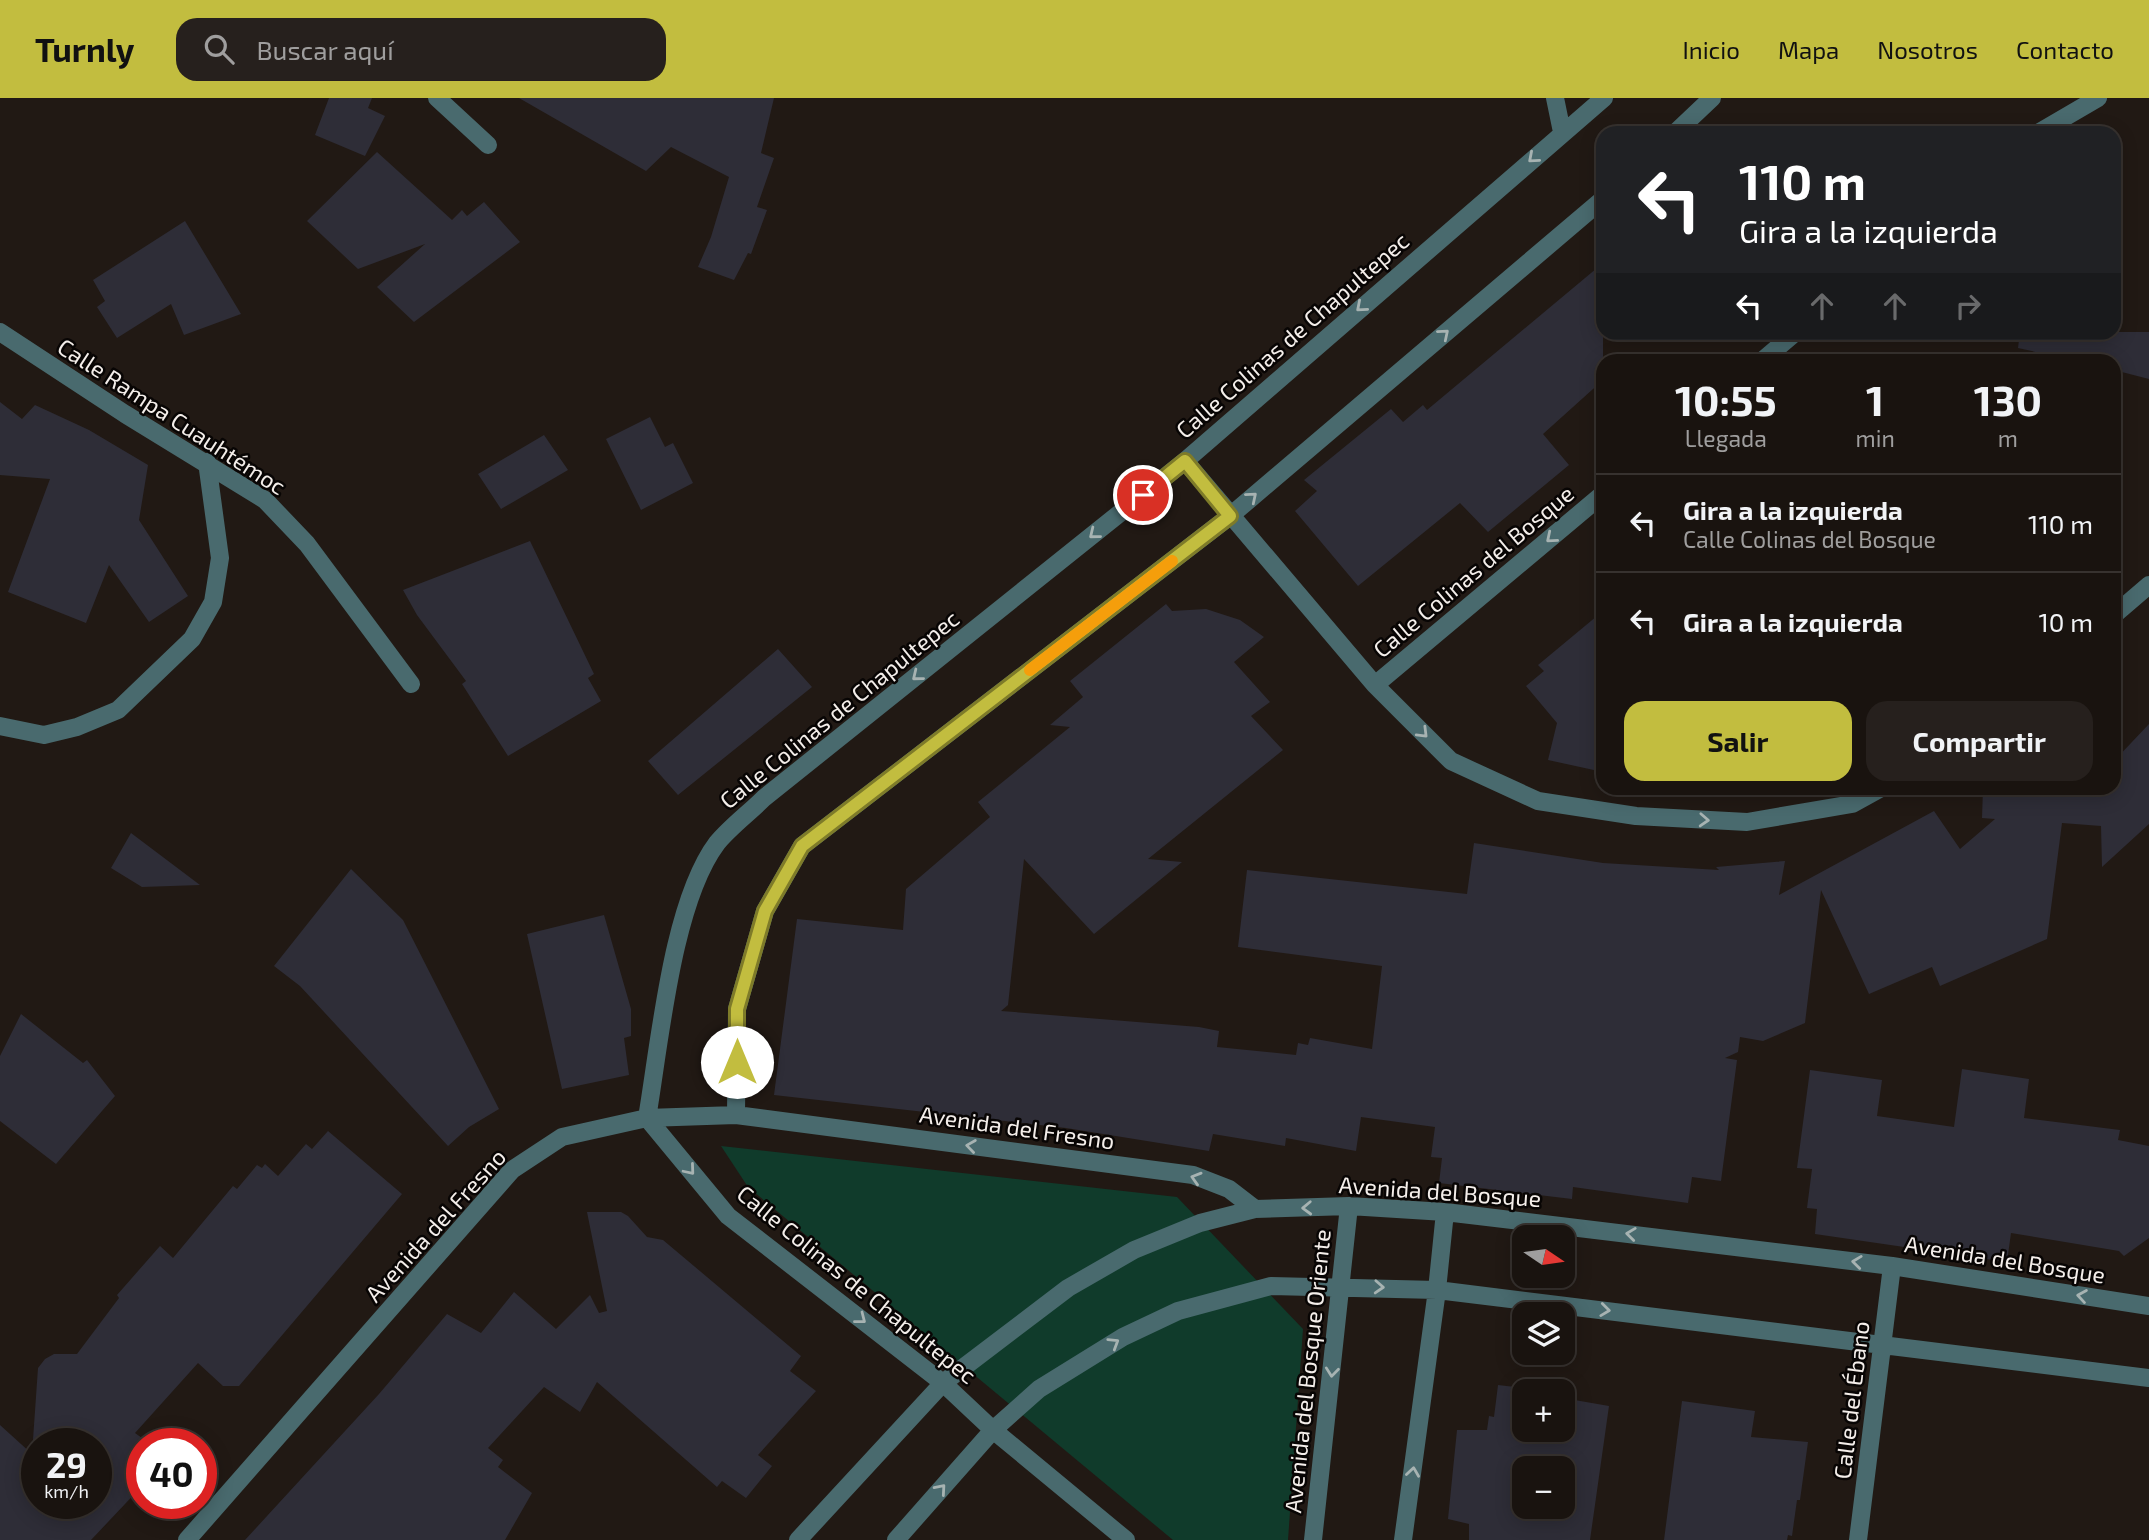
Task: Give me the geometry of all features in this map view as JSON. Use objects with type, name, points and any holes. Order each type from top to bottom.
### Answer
[{"type":"street","points":[[437,98],[488,145]]},
{"type":"street","points":[[1555,98],[1563,132]]},
{"type":"street","name":"Calle Colinas de Chapultepec","points":[[1126,1540],[993,1430],[943,1382],[728,1216],[647,1118],[676,954],[694,884],[718,843],[764,798],[1185,461],[1604,98]]},
{"type":"street","points":[[1682,126],[1712,98]]},
{"type":"street","points":[[2050,126],[2098,98]]},
{"type":"street","points":[[736,1115],[737,1009],[765,911],[802,846],[1230,516],[1596,204]]},
{"type":"street","name":"Calle Rampa Cuauhtémoc","points":[[0,332],[125,414],[265,500],[307,544],[411,684]]},
{"type":"street","points":[[1770,354],[1787,340]]},
{"type":"street","name":"Calle Colinas del Bosque","points":[[1185,461],[1375,685],[1451,761],[1538,801],[1636,816],[1747,822],[1852,804],[1868,795]]},
{"type":"street","points":[[0,726],[44,735],[77,727],[118,710],[192,639],[213,602],[220,558],[206,463]]},
{"type":"street","name":"Calle Colinas del Bosque","points":[[1375,685],[1596,500]]},
{"type":"street","points":[[2121,609],[2149,585]]},
{"type":"street","name":"Avenida del Fresno","points":[[187,1540],[512,1170],[562,1137],[647,1118],[736,1115],[1193,1175],[1228,1189],[1255,1209]]},
{"type":"street","name":"Avenida del Bosque","points":[[798,1540],[943,1382],[1068,1288],[1134,1250],[1200,1223],[1255,1209],[1349,1206],[1445,1212],[1892,1266],[2149,1306]]},
{"type":"street","name":"Avenida del Bosque Oriente","points":[[1313,1540],[1349,1206]]},
{"type":"street","points":[[1404,1540],[1445,1212]]},
{"type":"street","name":"Calle del Ébano","points":[[1858,1540],[1892,1266]]},
{"type":"street","points":[[896,1540],[993,1430],[1039,1389],[1123,1337],[1178,1311],[1271,1286],[1437,1290],[2149,1378]]},
{"type":"green space","points":[[721,1146],[1177,1197],[1303,1329],[1288,1540],[1173,1540],[748,1187]]},
{"type":"building","points":[[329,98],[372,98],[368,108],[385,116],[365,156],[315,135]]},
{"type":"building","points":[[519,98],[774,98],[761,153],[774,158],[757,207],[767,210],[751,254],[748,253],[734,280],[698,267],[711,237],[729,177],[671,147],[646,171]]},
{"type":"building","points":[[377,152],[452,220],[462,210],[467,216],[484,202],[520,242],[414,322],[377,287],[425,244],[358,269],[307,221]]},
{"type":"building","points":[[185,221],[241,314],[184,335],[171,304],[117,338],[97,307],[105,301],[93,280]]},
{"type":"building","points":[[1596,269],[1596,340],[1603,340],[1603,354],[1596,354],[1596,386],[1543,434],[1569,465],[1488,532],[1460,503],[1358,586],[1295,511],[1317,491],[1304,480],[1391,409],[1403,422],[1423,405],[1427,410]]},
{"type":"building","points":[[2121,332],[2149,332],[2149,379],[2121,372],[2121,354],[2044,354],[2018,348],[2019,340],[2121,340]]},
{"type":"building","points":[[0,402],[22,419],[35,405],[89,430],[148,465],[139,520],[188,596],[149,622],[109,565],[86,623],[8,592],[50,479],[0,475]]},
{"type":"building","points":[[650,417],[665,447],[673,443],[693,483],[641,510],[606,439]]},
{"type":"building","points":[[544,435],[568,470],[501,509],[478,474]]},
{"type":"building","points":[[530,541],[594,674],[588,678],[601,701],[508,756],[462,684],[466,681],[417,615],[403,590]]},
{"type":"building","points":[[1166,604],[1172,611],[1206,609],[1240,620],[1264,637],[1234,662],[1270,702],[1251,716],[1283,750],[1148,859],[1182,862],[1094,934],[1024,859],[1008,1005],[1001,1011],[1199,1027],[1219,1031],[1217,1047],[1296,1055],[1298,1043],[1308,1045],[1310,1038],[1372,1049],[1382,966],[1238,947],[1247,870],[1467,894],[1474,843],[1603,863],[1719,870],[1716,867],[1785,861],[1779,895],[1934,811],[1960,849],[1995,819],[1982,818],[1983,795],[2121,795],[2121,754],[2149,724],[2149,824],[2102,867],[2101,826],[2062,823],[2047,939],[1940,986],[1932,967],[1869,994],[1821,890],[1805,1023],[1763,1041],[1740,1037],[1738,1052],[1725,1058],[1737,1060],[1721,1181],[1692,1177],[1688,1203],[1573,1187],[1572,1199],[1439,1183],[1442,1158],[1431,1157],[1435,1127],[1361,1117],[1356,1151],[1286,1138],[1285,1146],[1213,1134],[1209,1151],[1066,1128],[774,1095],[797,919],[903,930],[906,889],[990,817],[978,802],[1070,727],[1050,725],[1083,697],[1070,681]]},
{"type":"building","points":[[1596,617],[1596,770],[1548,760],[1557,723],[1526,686],[1544,671],[1538,665]]},
{"type":"building","points":[[778,649],[812,687],[678,795],[648,761]]},
{"type":"building","points":[[131,833],[200,885],[142,887],[111,868]]},
{"type":"building","points":[[351,869],[403,920],[499,1109],[469,1127],[448,1146],[300,986],[274,966]]},
{"type":"building","points":[[604,915],[631,1009],[631,1036],[624,1038],[629,1075],[562,1089],[527,934]]},
{"type":"building","points":[[21,1014],[83,1063],[87,1060],[115,1096],[56,1164],[0,1121],[0,1056]]},
{"type":"building","points":[[1962,1069],[2029,1079],[2024,1118],[2120,1130],[2118,1140],[2149,1146],[2149,1238],[2124,1256],[2119,1251],[2011,1233],[2007,1262],[1815,1234],[1817,1209],[1807,1208],[1812,1169],[1797,1168],[1810,1070],[1882,1080],[1877,1116],[1954,1127]]},
{"type":"building","points":[[328,1131],[402,1194],[239,1386],[223,1386],[198,1363],[140,1428],[126,1428],[126,1503],[112,1518],[112,1428],[34,1428],[38,1368],[45,1359],[54,1354],[77,1354],[119,1298],[117,1295],[160,1246],[173,1258],[233,1186],[237,1189],[257,1165],[262,1168],[265,1164],[278,1176],[306,1144],[312,1149]]},
{"type":"building","points":[[587,1212],[621,1212],[628,1216],[647,1237],[663,1240],[801,1356],[790,1371],[816,1391],[758,1455],[772,1466],[746,1498],[722,1481],[717,1487],[597,1382],[580,1412],[544,1387],[488,1448],[503,1460],[498,1467],[532,1493],[505,1540],[245,1540],[379,1394],[447,1314],[481,1333],[514,1292],[556,1329],[590,1295],[599,1313],[607,1311]]},
{"type":"building","points":[[1498,1385],[1512,1387],[1512,1442],[1575,1442],[1575,1400],[1609,1406],[1590,1540],[1469,1540],[1469,1524],[1448,1519],[1457,1430],[1487,1430],[1489,1416],[1494,1417]]},
{"type":"building","points":[[1682,1401],[1755,1411],[1751,1437],[1808,1442],[1800,1500],[1797,1500],[1792,1536],[1788,1535],[1787,1540],[1664,1540]]},
{"type":"building","points":[[0,1425],[21,1444],[21,1519],[111,1519],[91,1540],[0,1540]]},
{"type":"slow traffic","points":[[1030,670],[1172,561]]},
{"type":"route","points":[[737,1062],[737,1009],[765,911],[802,846],[1230,516],[1185,461],[1143,495]]}]
